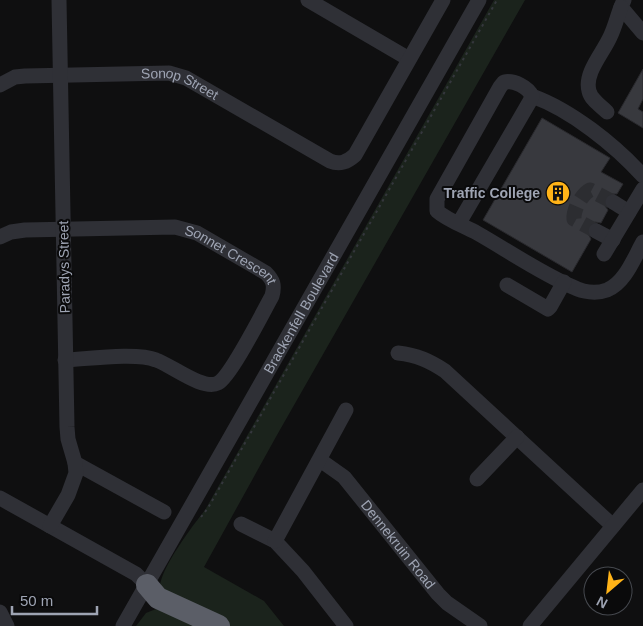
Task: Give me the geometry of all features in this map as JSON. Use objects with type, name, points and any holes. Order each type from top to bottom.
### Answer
[{"type":"highway","points":[[146,585],[158,598],[219,626]]},
{"type":"street","name":"Paradys Street","points":[[50,526],[68,495],[76,473],[68,439],[65,360],[59,0]]},
{"type":"street","points":[[308,0],[409,59],[443,0]]},
{"type":"street","name":"Brackenfell Boulevard","points":[[123,626],[479,0]]},
{"type":"street","points":[[623,4],[643,33]]},
{"type":"street","points":[[607,112],[592,97],[589,92],[588,82],[590,73],[614,29],[623,4]]},
{"type":"street","name":"Sonop Street","points":[[0,85],[15,77],[160,73],[176,75],[186,78],[325,158],[336,163],[342,163],[349,161],[355,154],[409,59]]},
{"type":"street","points":[[643,176],[604,139],[550,103],[532,96],[527,89],[508,81],[504,82],[500,87],[436,199],[437,211],[564,282],[586,291],[598,292],[608,289],[622,278],[643,242]]},
{"type":"street","points":[[459,223],[532,96]]},
{"type":"street","points":[[604,254],[643,189]]},
{"type":"street","points":[[613,202],[629,212]]},
{"type":"street","name":"Sonnet Crescent","points":[[0,237],[11,232],[25,230],[159,227],[186,229],[197,233],[272,278],[274,290],[272,296],[229,372],[224,378],[213,385],[200,382],[163,362],[147,357],[65,360]]},
{"type":"street","points":[[596,231],[612,240]]},
{"type":"street","points":[[507,285],[548,309],[564,282]]},
{"type":"street","points":[[398,353],[418,356],[445,371],[613,526]]},
{"type":"street","points":[[275,540],[346,410]]},
{"type":"street","points":[[477,479],[516,437]]},
{"type":"street","name":"Dennekruin Road","points":[[320,460],[344,477],[438,594],[457,611],[480,626]]},
{"type":"street","points":[[75,463],[164,512]]},
{"type":"street","points":[[530,626],[643,490]]},
{"type":"street","points":[[0,498],[136,574],[146,585]]},
{"type":"street","points":[[241,524],[275,540],[303,571],[346,626]]},
{"type":"street","points":[[0,612],[7,626]]},
{"type":"path","points":[[199,520],[213,499],[497,0]]},
{"type":"shaded area","points":[[494,0],[525,0],[277,435],[204,567],[264,601],[284,626],[228,626],[160,587],[165,569],[178,547],[205,510]]},
{"type":"shaded area","points":[[156,609],[207,626],[136,626],[146,613]]},
{"type":"building","points":[[643,69],[643,99],[638,109],[643,112],[643,128],[618,113]]},
{"type":"building","name":"Traffic College","points":[[542,118],[610,158],[601,172],[623,184],[617,194],[609,194],[605,197],[605,206],[608,210],[601,223],[595,222],[588,226],[587,232],[591,239],[572,272],[483,220]]},
{"type":"tunnel","points":[[596,231],[574,219],[579,203],[590,190],[613,202]]},
{"type":"place","name":"Traffic College","points":[[558,193]]}]
